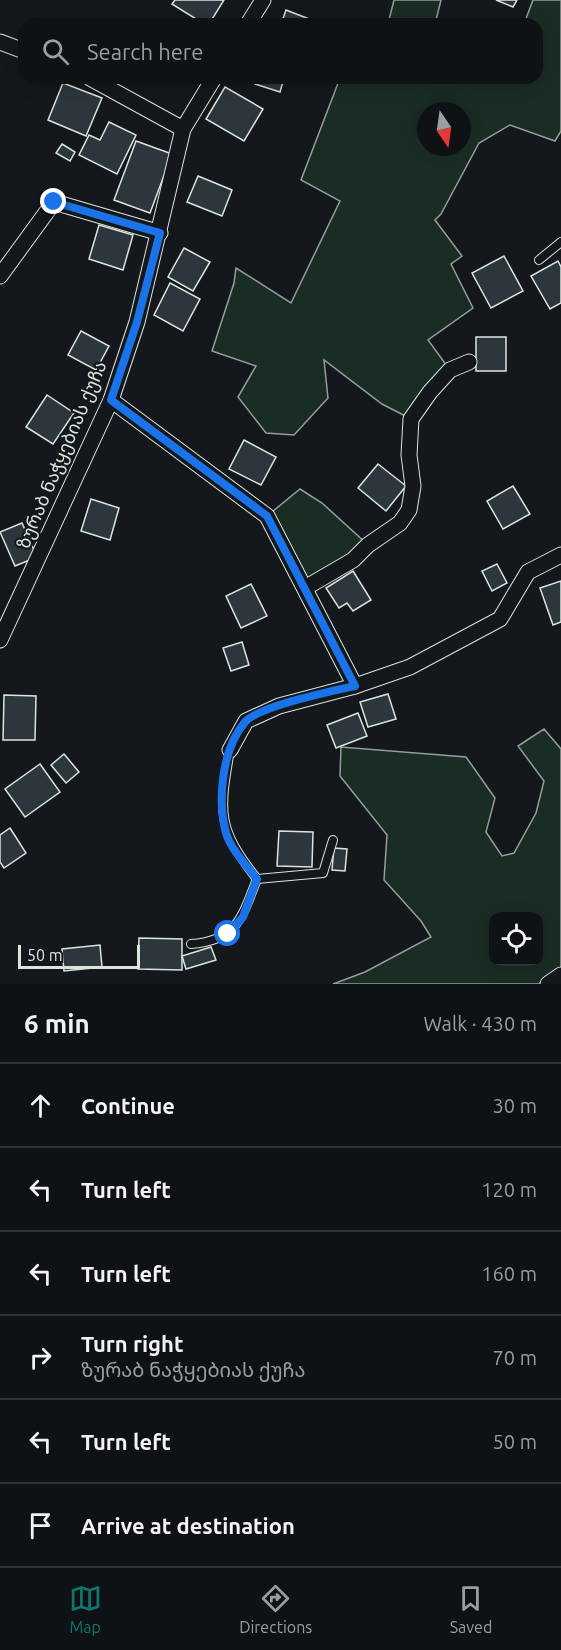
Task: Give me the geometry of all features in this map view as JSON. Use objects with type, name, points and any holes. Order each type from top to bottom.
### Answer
[{"type":"street","points":[[252,18],[263,0]]},
{"type":"street","points":[[0,42],[18,49]]},
{"type":"street","points":[[101,84],[183,129]]},
{"type":"street","name":"ზურაბ ნაჭყებიას ქუჩა","points":[[0,640],[111,400],[137,322],[183,129],[210,84]]},
{"type":"street","points":[[0,276],[54,202],[160,233]]},
{"type":"street","points":[[305,588],[353,561],[368,545],[400,523],[409,510],[412,486],[409,455],[411,419],[430,392],[450,370],[469,362]]},
{"type":"street","points":[[111,400],[267,516],[355,686]]},
{"type":"street","points":[[230,750],[246,721],[279,706],[355,686],[410,667],[500,619],[528,572],[561,555]]},
{"type":"street","points":[[548,984],[561,975]]},
{"type":"lane","points":[[539,260],[561,242]]},
{"type":"lane","points":[[230,750],[222,810],[226,836],[257,879]]},
{"type":"lane","points":[[257,879],[324,873],[333,840]]},
{"type":"lane","points":[[191,944],[211,942],[228,934],[243,917],[257,879]]},
{"type":"green space","points":[[394,0],[441,0],[436,18],[390,18]]},
{"type":"green space","points":[[533,0],[561,0],[561,131],[555,141],[510,125],[479,143],[441,214],[435,220],[462,256],[451,264],[473,308],[428,340],[450,370],[411,419],[382,404],[324,360],[328,398],[294,435],[266,433],[238,397],[256,366],[212,351],[234,283],[236,268],[291,303],[340,201],[301,180],[338,84],[543,84],[543,18],[526,18]]},
{"type":"green space","points":[[300,489],[322,503],[368,545],[305,588],[267,516]]},
{"type":"green space","points":[[544,729],[561,749],[561,969],[539,984],[333,984],[365,972],[431,937],[421,921],[384,880],[387,835],[340,776],[341,747],[466,757],[495,798],[486,832],[502,856],[514,853],[536,813],[544,781],[518,746]]},
{"type":"building","points":[[175,0],[224,0],[213,18],[194,18],[172,4]]},
{"type":"building","points":[[496,0],[517,0],[513,7]]},
{"type":"building","points":[[286,10],[307,18],[283,18]]},
{"type":"building","points":[[63,84],[102,98],[86,136],[48,120]]},
{"type":"building","points":[[255,84],[282,84],[280,92]]},
{"type":"building","points":[[225,87],[263,109],[244,141],[206,119]]},
{"type":"building","points":[[109,122],[136,135],[117,174],[79,155],[89,135],[100,140]]},
{"type":"building","points":[[136,141],[172,154],[150,213],[114,200]]},
{"type":"building","points":[[62,144],[75,152],[70,161],[56,153]]},
{"type":"building","points":[[198,176],[232,190],[222,216],[187,202]]},
{"type":"building","points":[[99,225],[133,235],[123,270],[89,259]]},
{"type":"building","points":[[184,248],[210,262],[193,291],[168,277]]},
{"type":"building","points":[[504,256],[523,291],[491,308],[472,273]]},
{"type":"building","points":[[558,261],[561,267],[561,303],[550,309],[531,276]]},
{"type":"building","points":[[170,283],[200,299],[183,331],[154,315]]},
{"type":"building","points":[[81,331],[109,346],[96,370],[68,355]]},
{"type":"building","points":[[476,337],[506,337],[506,371],[476,371]]},
{"type":"building","points":[[47,395],[74,413],[53,444],[26,427]]},
{"type":"building","points":[[244,440],[276,457],[261,485],[229,469]]},
{"type":"building","points":[[378,464],[406,486],[386,511],[358,488]]},
{"type":"building","points":[[513,486],[530,514],[503,529],[487,501]]},
{"type":"building","points":[[91,499],[119,508],[110,540],[81,531]]},
{"type":"building","points":[[22,523],[37,557],[15,566],[0,532]]},
{"type":"building","points":[[497,564],[507,583],[492,591],[482,571]]},
{"type":"building","points":[[353,571],[371,600],[353,611],[347,603],[339,608],[326,588]]},
{"type":"building","points":[[561,581],[561,622],[553,625],[540,588]]},
{"type":"building","points":[[251,584],[267,616],[241,628],[226,596]]},
{"type":"building","points":[[242,642],[249,665],[231,671],[223,648]]},
{"type":"building","points":[[388,694],[396,719],[368,727],[360,702]]},
{"type":"building","points":[[4,695],[36,696],[35,740],[3,740]]},
{"type":"building","points":[[358,713],[367,736],[336,748],[327,725]]},
{"type":"building","points":[[64,754],[79,772],[66,783],[51,765]]},
{"type":"building","points":[[40,764],[60,792],[25,817],[5,789]]},
{"type":"building","points":[[10,828],[26,853],[4,868],[0,862],[0,835]]},
{"type":"building","points":[[279,831],[313,832],[312,867],[277,866]]},
{"type":"building","points":[[334,848],[347,849],[345,871],[332,870]]},
{"type":"building","points":[[139,938],[182,939],[182,970],[138,969]]},
{"type":"building","points":[[100,945],[102,967],[64,971],[62,949]]},
{"type":"building","points":[[211,947],[216,960],[186,969],[182,956]]},
{"type":"route","points":[[54,202],[160,233],[137,322],[111,400],[267,516],[355,686],[279,706],[246,721],[230,750],[222,810],[226,836],[257,879],[243,917],[228,934]]}]
